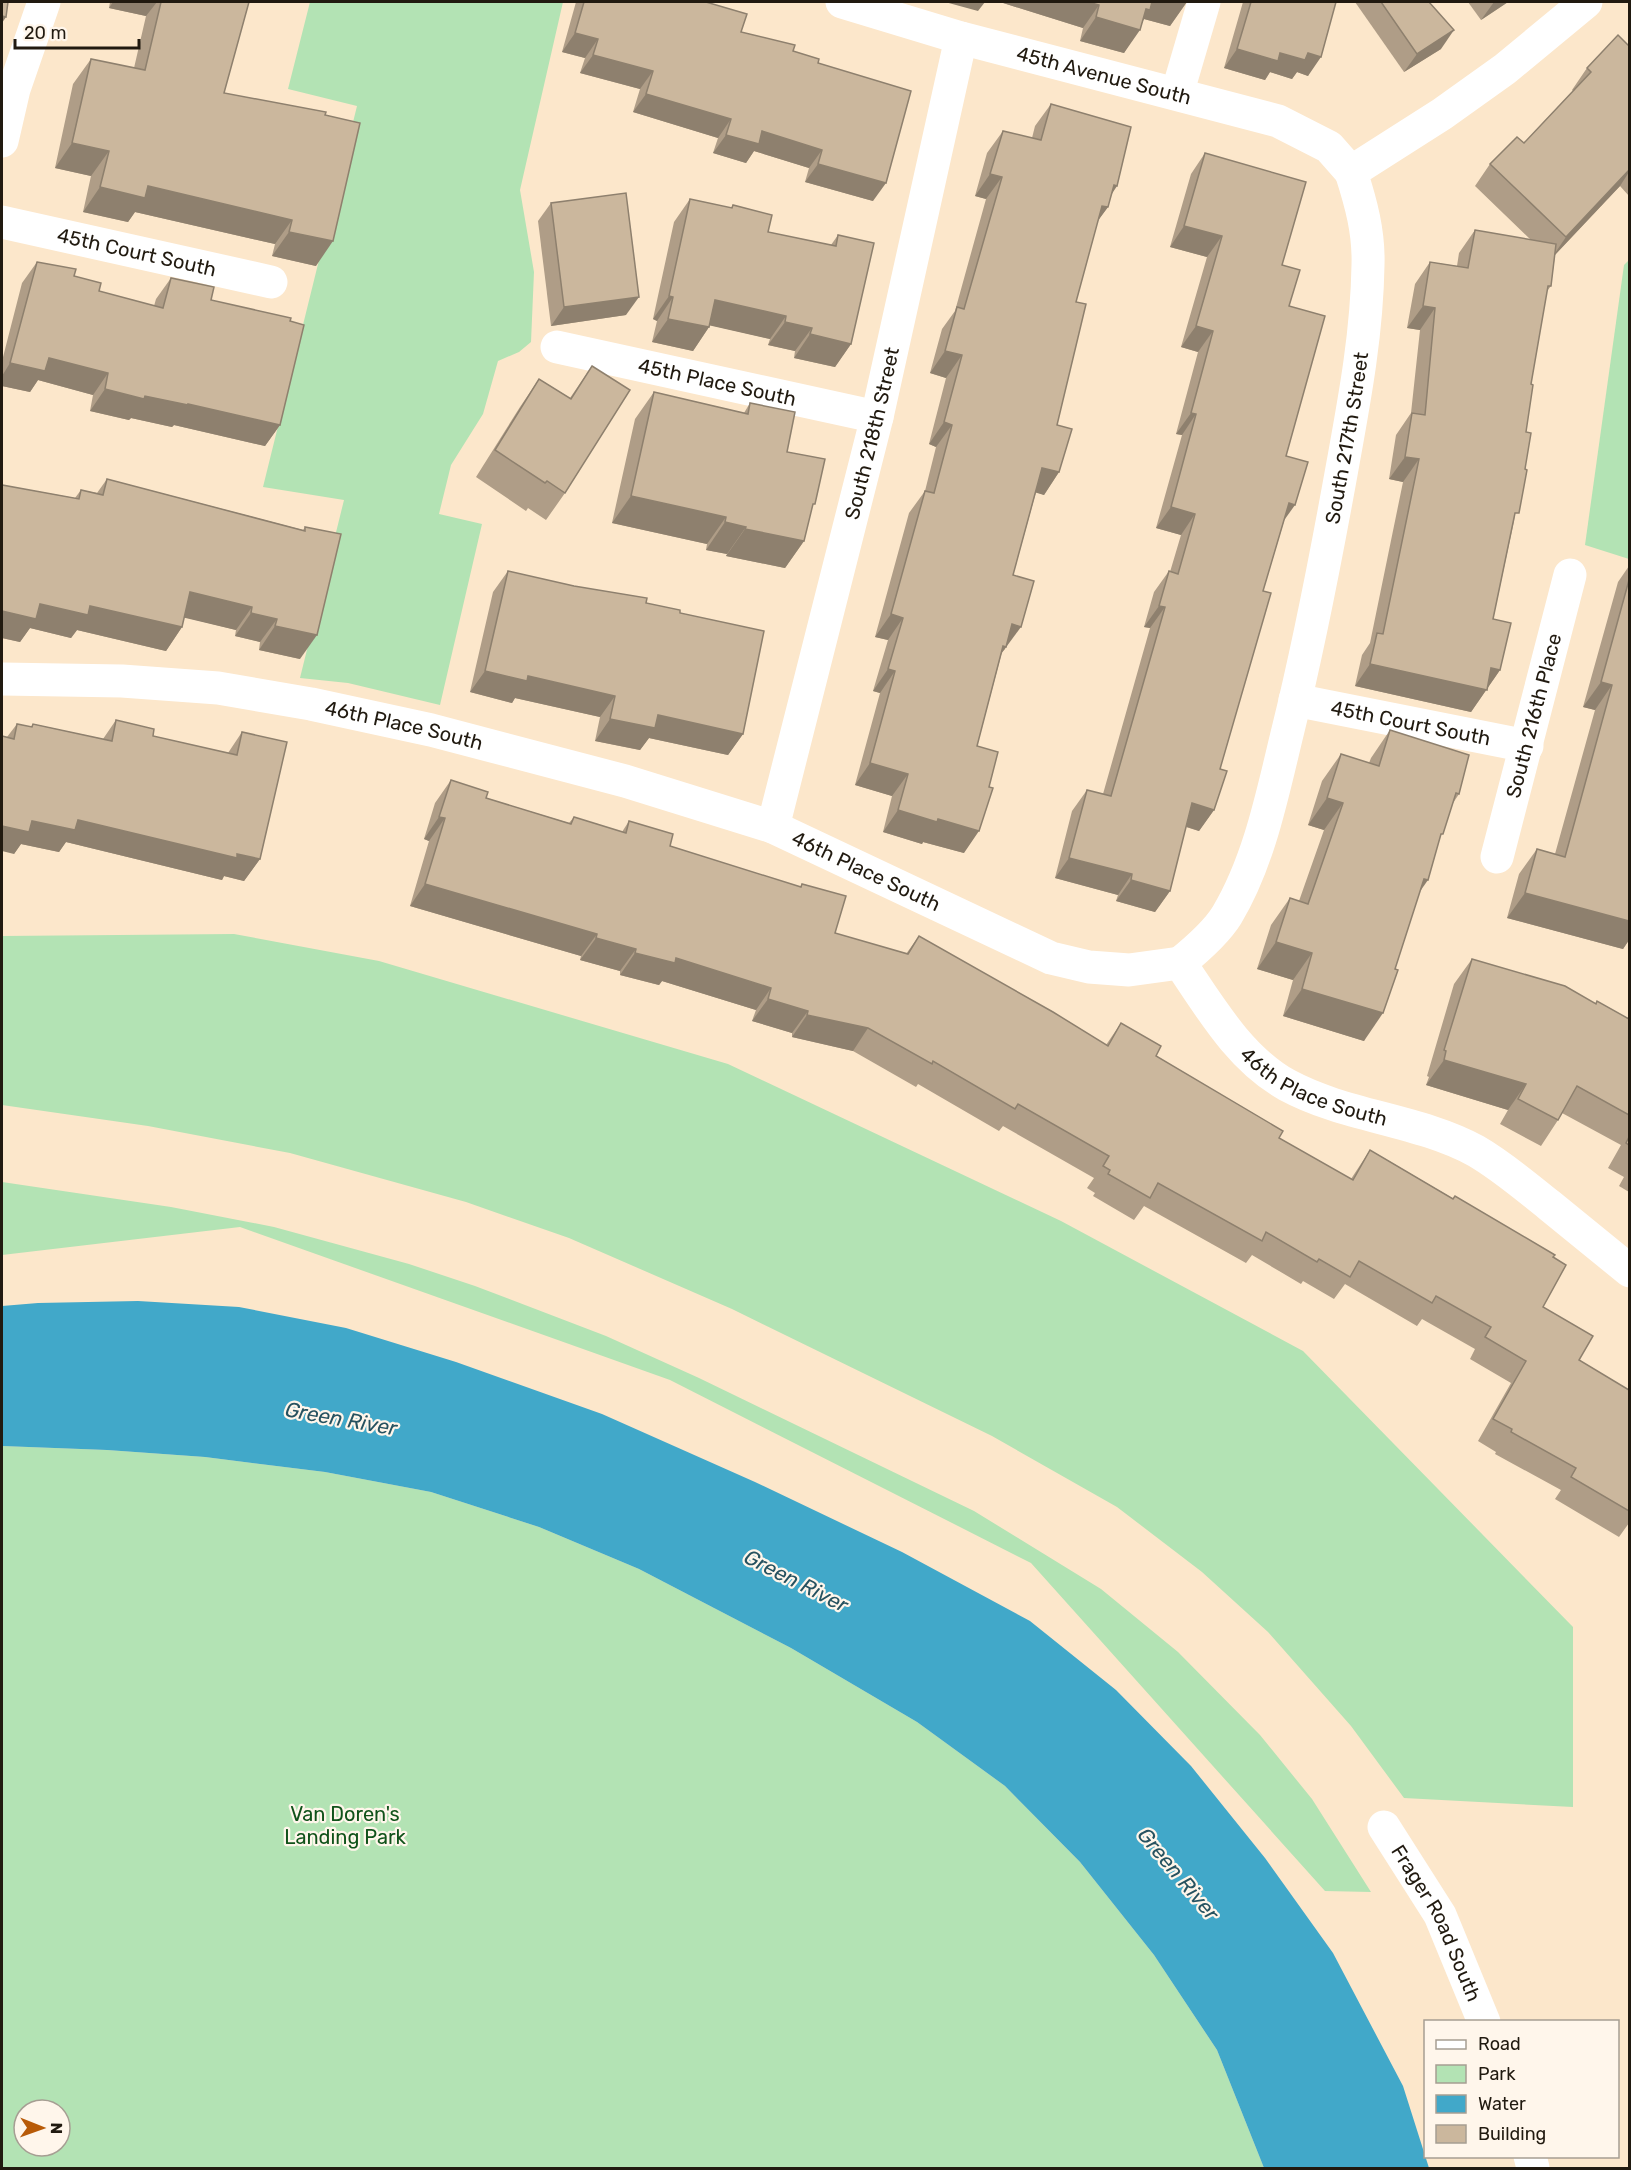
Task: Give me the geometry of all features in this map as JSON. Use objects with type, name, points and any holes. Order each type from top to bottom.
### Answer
[{"type":"street","points":[[2,141],[14,90],[44,2]]},
{"type":"street","name":"45th Avenue South","points":[[842,2],[962,38],[1278,121],[1329,147],[1351,172]]},
{"type":"street","points":[[1177,94],[1204,2]]},
{"type":"street","points":[[1351,172],[1442,114],[1505,69],[1586,2]]},
{"type":"street","name":"South 218th Street","points":[[773,827],[877,417],[962,38]]},
{"type":"street","name":"South 217th Street","points":[[1180,963],[1195,951],[1226,916],[1249,868],[1271,799],[1326,562],[1362,353],[1368,264],[1367,232],[1362,206],[1351,172]]},
{"type":"street","name":"45th Court South","points":[[2,222],[271,282]]},
{"type":"street","name":"45th Place South","points":[[557,347],[877,417]]},
{"type":"street","name":"South 216th Place","points":[[1497,857],[1570,575]]},
{"type":"street","name":"46th Place South","points":[[2,679],[122,681],[207,687],[311,704],[443,733],[625,781],[773,827],[1051,958],[1089,967],[1129,970],[1180,963],[1232,1037],[1261,1066],[1286,1084],[1314,1097],[1442,1135],[1475,1151],[1504,1169],[1629,1271]]},
{"type":"street","name":"45th Court South","points":[[1295,700],[1527,746]]},
{"type":"street","name":"Frager Road South","points":[[1384,1827],[1440,1915],[1483,2020]]},
{"type":"green space","points":[[310,2],[563,2],[520,190],[534,272],[531,342],[519,352],[498,361],[483,414],[451,465],[439,514],[482,524],[440,705],[348,683],[300,678],[344,500],[263,487],[357,106],[288,89]]},
{"type":"green space","points":[[1629,260],[1629,559],[1585,545],[1624,265]]},
{"type":"green space","points":[[234,934],[379,961],[728,1064],[1061,1221],[1303,1351],[1573,1627],[1573,1807],[1404,1798],[1351,1726],[1268,1632],[1202,1572],[1117,1507],[992,1436],[732,1309],[569,1238],[466,1202],[290,1153],[148,1126],[2,1105],[2,936]]},
{"type":"green space","points":[[2,1182],[171,1207],[274,1227],[409,1264],[475,1286],[606,1336],[699,1378],[974,1511],[1101,1589],[1178,1652],[1260,1735],[1312,1799],[1371,1892],[1325,1891],[1031,1563],[670,1380],[240,1227],[2,1255]]},
{"type":"green space","name":"Van Doren's Landing Park","points":[[2,1446],[205,1457],[325,1472],[431,1492],[539,1527],[639,1569],[791,1648],[917,1722],[1005,1786],[1080,1862],[1154,1955],[1217,2050],[1264,2168],[2,2168]]},
{"type":"water","name":"Green River","points":[[138,1301],[239,1307],[346,1328],[456,1362],[602,1414],[755,1482],[902,1552],[1030,1621],[1116,1690],[1191,1766],[1265,1858],[1333,1953],[1403,2086],[1429,2168],[1264,2168],[1217,2050],[1154,1955],[1080,1862],[1005,1786],[917,1722],[791,1648],[639,1569],[539,1527],[431,1492],[325,1472],[205,1457],[2,1446],[2,1306]]},
{"type":"building","points":[[2,2],[8,2],[6,17],[2,16]]},
{"type":"building","points":[[161,2],[249,2],[224,93],[326,112],[325,115],[360,123],[333,241],[289,232],[292,220],[148,186],[145,198],[100,187],[109,151],[72,143],[91,59],[145,70]]},
{"type":"building","points":[[584,2],[706,2],[747,14],[741,32],[795,45],[793,51],[819,59],[818,63],[911,91],[886,183],[818,164],[822,150],[762,131],[759,144],[726,135],[731,119],[646,94],[653,71],[593,55],[598,39],[575,33]]},
{"type":"building","points":[[1088,2],[1152,2],[1150,10],[1146,9],[1140,30],[1096,17],[1099,5]]},
{"type":"building","points":[[1251,2],[1336,2],[1321,57],[1308,53],[1305,60],[1280,53],[1278,61],[1237,49]]},
{"type":"building","points":[[1381,2],[1429,2],[1454,30],[1417,54]]},
{"type":"building","points":[[1618,35],[1629,46],[1629,170],[1566,237],[1490,164],[1517,137],[1524,143],[1591,72],[1587,68]]},
{"type":"building","points":[[1051,104],[1131,127],[1117,186],[1114,185],[1108,207],[1102,206],[1076,302],[1086,304],[1057,425],[1072,429],[1059,472],[1042,468],[1013,575],[1034,581],[1021,627],[1012,624],[1006,647],[1003,646],[977,746],[998,752],[989,787],[993,788],[979,831],[938,819],[937,822],[898,810],[908,774],[870,763],[895,671],[888,669],[903,618],[891,614],[925,491],[934,493],[952,425],[944,422],[962,355],[945,351],[957,307],[964,309],[1002,177],[990,174],[1003,131],[1041,140]]},
{"type":"building","points":[[1205,153],[1306,182],[1282,265],[1300,270],[1289,306],[1325,316],[1286,456],[1308,462],[1295,505],[1289,503],[1263,591],[1271,593],[1220,769],[1227,771],[1214,810],[1192,803],[1170,891],[1131,880],[1132,874],[1069,858],[1087,790],[1111,796],[1165,607],[1159,606],[1169,571],[1178,574],[1195,514],[1171,507],[1196,414],[1191,413],[1213,331],[1196,326],[1222,236],[1184,226]]},
{"type":"building","points":[[626,193],[639,297],[564,307],[551,203]]},
{"type":"building","points":[[690,199],[732,208],[733,205],[772,215],[768,232],[836,246],[838,235],[874,243],[851,344],[810,334],[812,328],[785,322],[786,316],[715,300],[709,327],[668,319],[673,297],[669,296]]},
{"type":"building","points":[[1475,230],[1556,244],[1551,286],[1548,286],[1531,384],[1533,385],[1526,432],[1531,433],[1525,469],[1527,470],[1519,513],[1515,513],[1493,619],[1511,623],[1500,670],[1491,668],[1487,690],[1370,664],[1377,633],[1383,634],[1419,459],[1405,457],[1412,413],[1425,415],[1435,308],[1423,306],[1430,262],[1468,268]]},
{"type":"building","points":[[37,262],[76,269],[74,276],[101,283],[99,291],[163,308],[171,278],[214,287],[211,300],[291,318],[290,321],[304,325],[280,425],[188,404],[145,396],[144,399],[105,389],[108,373],[49,358],[45,371],[10,363]]},
{"type":"building","points":[[592,366],[630,390],[565,493],[547,481],[545,483],[495,450],[539,379],[571,399]]},
{"type":"building","points":[[654,392],[748,414],[750,403],[795,412],[787,452],[825,459],[804,541],[745,529],[746,527],[725,522],[726,517],[631,496]]},
{"type":"building","points":[[107,479],[305,531],[305,527],[341,534],[317,635],[275,626],[277,619],[251,613],[252,607],[190,592],[182,627],[90,606],[88,615],[40,604],[36,619],[2,611],[2,485],[79,499],[81,490],[103,495]]},
{"type":"building","points":[[508,571],[574,586],[647,598],[646,603],[680,610],[680,613],[764,631],[743,734],[658,715],[655,728],[610,719],[615,696],[528,676],[527,681],[485,671]]},
{"type":"building","points":[[1629,580],[1629,921],[1525,893],[1537,849],[1565,857],[1612,685],[1601,682]]},
{"type":"building","points":[[116,720],[154,729],[153,736],[237,755],[242,732],[287,742],[260,859],[237,854],[237,858],[78,820],[75,830],[32,821],[29,832],[2,826],[2,736],[14,739],[17,724],[32,727],[33,724],[112,741]]},
{"type":"building","points":[[1390,730],[1469,755],[1459,794],[1456,793],[1443,834],[1441,834],[1428,880],[1424,879],[1383,1013],[1302,989],[1312,953],[1276,942],[1290,898],[1308,904],[1343,803],[1327,798],[1341,754],[1379,766]]},
{"type":"building","points":[[451,780],[488,792],[486,798],[571,824],[574,817],[626,833],[629,821],[673,834],[670,846],[801,887],[802,884],[846,896],[835,933],[908,954],[919,936],[1108,1046],[1121,1023],[1161,1046],[1156,1056],[1283,1131],[1279,1138],[1353,1180],[1370,1150],[1453,1199],[1455,1196],[1555,1255],[1553,1257],[1566,1265],[1543,1307],[1593,1336],[1579,1360],[1629,1390],[1629,1511],[1571,1477],[1576,1468],[1511,1432],[1512,1429],[1493,1419],[1526,1361],[1485,1337],[1491,1327],[1436,1296],[1432,1303],[1359,1261],[1350,1277],[1319,1259],[1317,1262],[1266,1232],[1262,1241],[1158,1183],[1150,1198],[1108,1174],[1110,1170],[1103,1166],[1109,1156],[1018,1104],[1015,1109],[933,1061],[932,1064],[868,1028],[807,1015],[808,1011],[768,999],[771,988],[676,958],[675,963],[635,953],[636,949],[596,938],[597,934],[425,884],[445,818],[439,817]]},
{"type":"building","points":[[1472,959],[1565,986],[1629,1019],[1629,1115],[1577,1086],[1558,1120],[1518,1099],[1526,1084],[1444,1060],[1446,1051],[1444,1050]]}]
